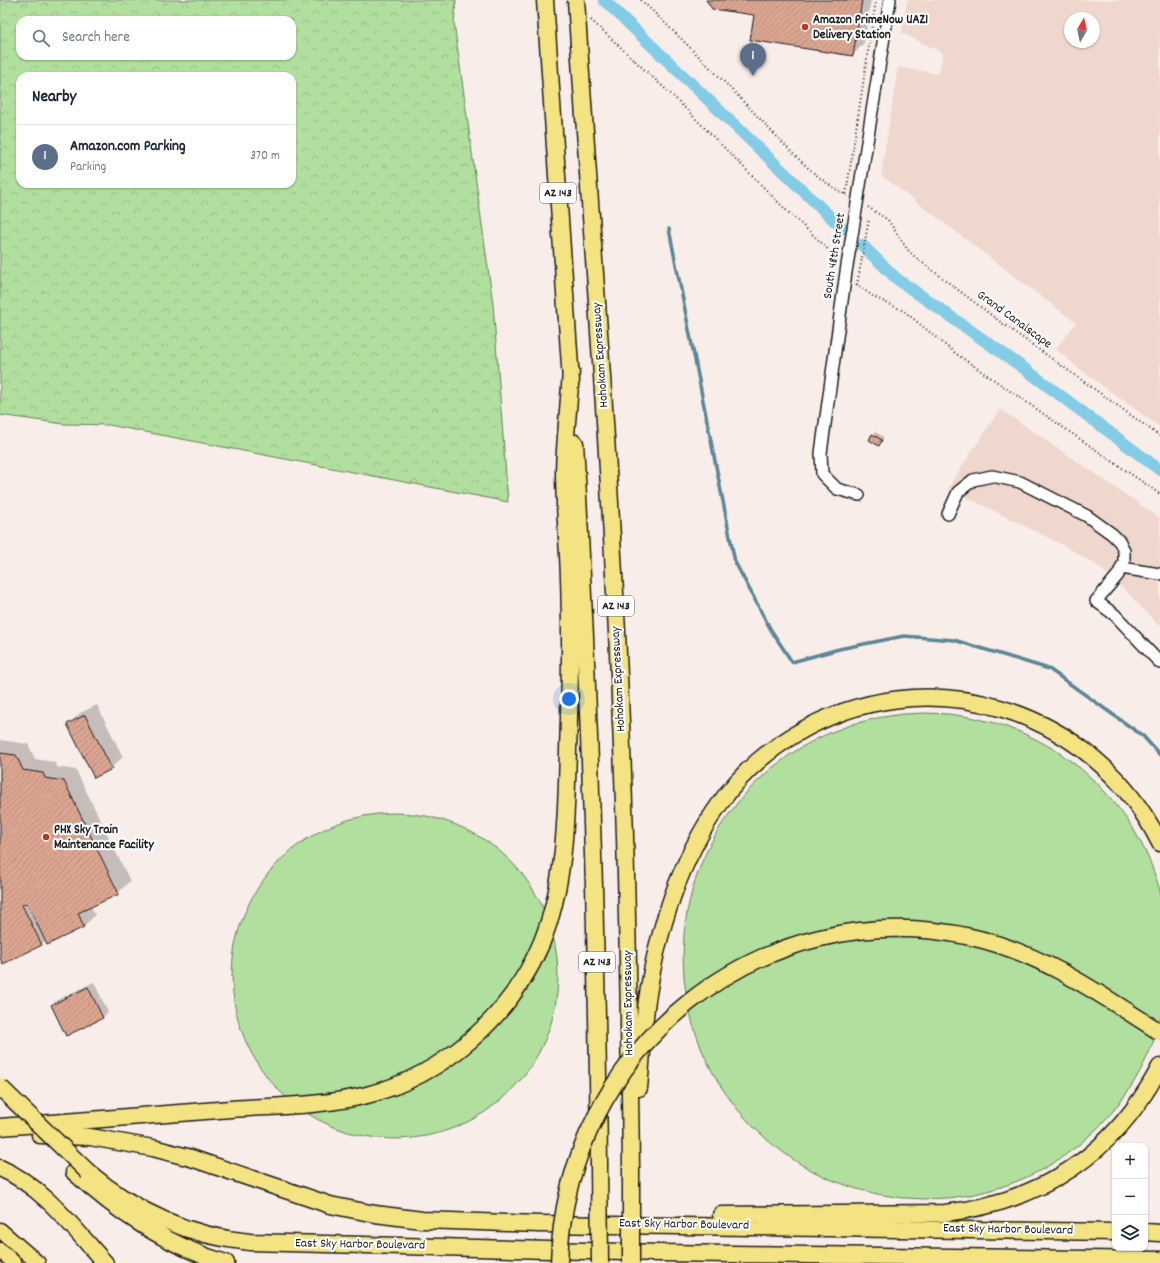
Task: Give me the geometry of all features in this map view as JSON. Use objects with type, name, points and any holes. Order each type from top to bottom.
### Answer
[{"type":"highway","name":"Hohokam Expressway","points":[[576,0],[606,431],[620,697],[627,879],[631,1263]]},
{"type":"highway","points":[[579,45],[582,0]]},
{"type":"highway","name":"AZ 143","points":[[545,5],[571,370],[585,620],[593,807],[600,1164],[600,1263]]},
{"type":"highway","points":[[0,1127],[325,1102],[368,1095],[404,1082],[438,1064],[470,1041],[497,1014],[510,998],[532,963],[548,925],[558,884],[564,840],[570,670],[569,580],[564,472],[571,370]]},
{"type":"highway","points":[[631,1167],[650,983],[661,934],[676,890],[697,841],[722,800],[749,770],[787,739],[818,722],[833,716],[849,710],[886,701],[944,698],[964,700],[1005,709],[1023,715],[1058,732],[1093,757],[1135,801],[1160,843]]},
{"type":"highway","points":[[559,1263],[564,1214],[577,1160],[595,1116],[621,1073],[654,1033],[689,1002],[732,973],[778,951],[828,936],[876,930],[933,931],[971,937],[1005,946],[1056,968],[1160,1032]]},
{"type":"highway","points":[[591,1224],[691,1216],[945,1212],[980,1208],[997,1204],[1014,1199],[1049,1183],[1093,1153],[1111,1137],[1136,1108],[1160,1067]]},
{"type":"highway","name":"East Sky Harbor Boulevard","points":[[0,1087],[81,1172],[129,1203],[157,1218],[201,1234],[250,1242],[660,1253],[1160,1260]]},
{"type":"highway","points":[[0,1100],[81,1172],[110,1203],[138,1223],[180,1245],[226,1263]]},
{"type":"highway","name":"East Sky Harbor Boulevard","points":[[0,1136],[69,1136],[110,1140],[153,1148],[191,1158],[330,1204],[398,1218],[448,1222],[1112,1232]]},
{"type":"highway","points":[[0,1168],[17,1176],[46,1199],[105,1263]]},
{"type":"highway","points":[[1148,1232],[1160,1233]]},
{"type":"main road","points":[[0,1230],[38,1263]]},
{"type":"main road","points":[[0,1250],[14,1263]]},
{"type":"street","name":"South 48th Street","points":[[859,495],[837,489],[822,474],[821,453],[825,415],[846,272],[863,206],[890,0]]},
{"type":"street","points":[[948,514],[958,492],[973,480],[992,476],[1020,482],[1087,516],[1112,534],[1120,542],[1124,551],[1124,562],[1118,575],[1096,601],[1114,615],[1160,663]]},
{"type":"street","points":[[1121,568],[1160,574]]},
{"type":"path","points":[[640,0],[677,34],[800,160],[835,190],[847,196],[876,0]]},
{"type":"path","points":[[591,20],[674,97],[787,211],[825,246],[857,286],[874,297],[904,311],[955,353],[1160,494]]},
{"type":"path","name":"Grand Canalscape","points":[[863,206],[884,215],[907,249],[915,257],[999,321],[1160,436]]},
{"type":"path","points":[[857,282],[869,219]]},
{"type":"shaded area","points":[[907,0],[1160,0],[1160,427],[1082,371],[1056,349],[1076,323],[881,175],[898,67],[939,74],[943,53],[902,33]]},
{"type":"shaded area","points":[[1000,409],[1160,518],[1160,627],[1121,586],[1095,564],[1065,546],[948,488]]},
{"type":"green space","points":[[0,0],[456,0],[454,23],[493,304],[508,502],[109,425],[64,424],[0,415]]},
{"type":"green space","points":[[902,714],[950,714],[997,723],[1019,731],[1041,742],[1080,768],[1098,784],[1114,802],[1140,841],[1151,863],[1161,895],[1161,1017],[1151,1049],[1140,1071],[1114,1110],[1098,1128],[1080,1144],[1041,1170],[1019,1181],[997,1189],[950,1198],[902,1198],[855,1189],[833,1181],[811,1170],[772,1144],[754,1128],[738,1110],[712,1071],[701,1049],[693,1027],[684,980],[684,932],[693,885],[701,863],[712,841],[738,802],[754,784],[772,768],[811,742],[833,731],[855,723]]},
{"type":"green space","points":[[395,813],[427,816],[457,825],[472,832],[499,850],[521,872],[531,885],[546,914],[555,944],[558,976],[555,1008],[546,1038],[539,1053],[521,1080],[499,1102],[486,1112],[457,1127],[427,1136],[395,1139],[363,1136],[333,1127],[318,1120],[291,1102],[269,1080],[259,1067],[244,1038],[235,1008],[232,976],[235,944],[244,914],[251,899],[269,872],[291,850],[304,840],[333,825],[363,816]]},
{"type":"building","name":"Amazon PrimeNow UAZ1 Delivery Station","points":[[706,0],[862,0],[853,56],[750,40],[754,15],[712,9]]},
{"type":"building","points":[[872,434],[882,440],[879,446],[869,440]]},
{"type":"building","points":[[85,715],[112,769],[94,778],[67,724]]},
{"type":"building","name":"PHX Sky Train Maintenance Facility","points":[[0,753],[16,755],[23,770],[43,773],[45,778],[64,781],[119,894],[78,913],[84,927],[47,945],[27,903],[22,905],[42,945],[3,964],[0,958]]},
{"type":"building","points":[[88,987],[103,1018],[66,1036],[51,1005]]},
{"type":"waterway","points":[[604,0],[843,229]]},
{"type":"waterway","points":[[669,229],[735,562],[771,630],[792,662],[839,649],[904,636],[954,640],[1049,669],[1143,736],[1160,755]]},
{"type":"waterway","points":[[862,245],[897,279],[1025,369],[1160,470]]},
{"type":"place","name":"Amazon PrimeNow UAZ1 Delivery Station","points":[[805,27]]},
{"type":"place","name":"Amazon.com Parking","points":[[753,76]]},
{"type":"place","name":"PHX Sky Train Maintenance Facility","points":[[46,837]]}]
